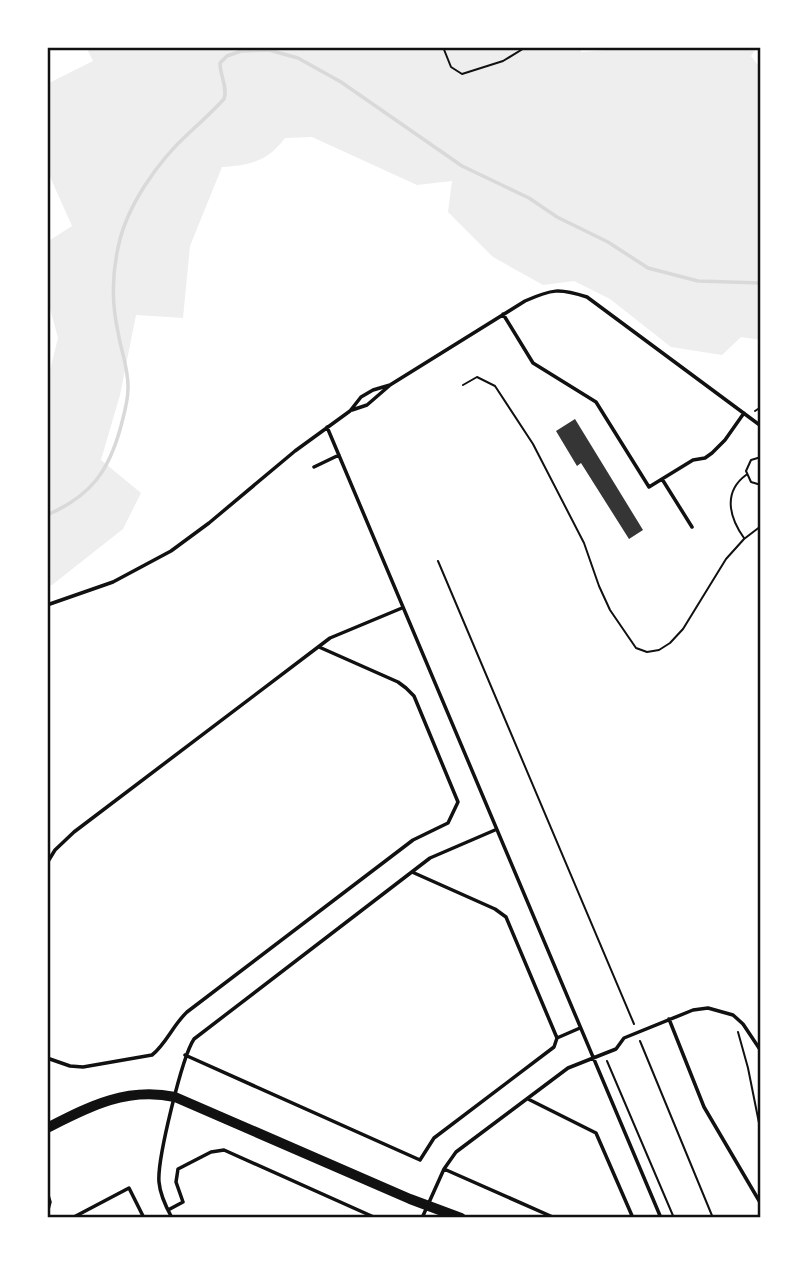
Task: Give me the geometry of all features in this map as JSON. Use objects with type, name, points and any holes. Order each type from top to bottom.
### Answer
[{"type":"street","points":[[47,1128],[90,1106],[113,1098],[145,1093],[175,1097],[461,1218]]},
{"type":"lane","points":[[47,606],[113,582],[171,551],[350,411],[368,405],[390,385],[503,314],[544,292],[565,290],[587,297],[761,426]]},
{"type":"lane","points":[[503,314],[533,363],[596,402],[649,487],[694,460],[705,458],[712,453],[744,413]]},
{"type":"lane","points":[[350,411],[361,397],[390,385]]},
{"type":"lane","points":[[327,427],[661,1218]]},
{"type":"lane","points":[[314,467],[339,455]]},
{"type":"lane","points":[[662,479],[692,527]]},
{"type":"lane","points":[[47,863],[55,850],[74,832],[334,636],[402,608]]},
{"type":"lane","points":[[47,1058],[70,1066],[83,1067],[152,1055],[187,1012],[413,840],[448,823],[458,802],[414,696],[398,682],[319,647]]},
{"type":"lane","points":[[172,1218],[159,1185],[159,1171],[185,1055],[199,1034],[435,855],[495,830]]},
{"type":"lane","points":[[185,1055],[420,1160],[434,1138],[554,1047],[557,1038],[506,917],[495,909],[412,872]]},
{"type":"lane","points":[[422,1218],[444,1169],[456,1152],[568,1069],[616,1049],[624,1038],[693,1010],[708,1008],[722,1011],[743,1024],[761,1051]]},
{"type":"lane","points":[[669,1019],[704,1107],[761,1204]]},
{"type":"lane","points":[[557,1038],[580,1028]]},
{"type":"lane","points":[[527,1098],[596,1133],[633,1218]]},
{"type":"lane","points":[[168,1210],[183,1202],[176,1182],[178,1169],[211,1152],[221,1150],[376,1218]]},
{"type":"lane","points":[[444,1169],[555,1218]]},
{"type":"lane","points":[[72,1218],[129,1188],[144,1218]]},
{"type":"lane","points":[[47,1192],[50,1202],[47,1213]]},
{"type":"path","points":[[443,47],[452,67],[462,74],[503,61],[526,47]]},
{"type":"path","points":[[463,385],[477,377],[495,386],[533,444],[584,543],[610,610],[636,648],[648,652],[659,650],[670,643],[683,629],[726,559],[744,539],[761,526]]},
{"type":"path","points":[[744,539],[732,521],[730,505],[735,485],[746,475],[748,463],[761,457]]},
{"type":"path","points":[[746,475],[751,482],[761,485]]},
{"type":"path","points":[[438,561],[636,1028]]},
{"type":"path","points":[[738,1032],[761,1133]]},
{"type":"path","points":[[638,1037],[713,1218]]},
{"type":"path","points":[[604,1054],[674,1218]]},
{"type":"shaded area","points":[[86,47],[580,47],[581,52],[644,47],[757,47],[751,56],[761,69],[761,340],[741,337],[722,355],[671,347],[610,299],[574,281],[543,285],[493,257],[448,212],[452,181],[417,185],[312,137],[285,138],[272,152],[257,161],[222,167],[190,246],[183,318],[136,315],[120,395],[101,460],[141,493],[123,529],[52,585],[47,586],[47,382],[58,338],[47,297],[47,242],[72,226],[47,170],[47,84],[93,61]]},
{"type":"building","points":[[575,419],[643,530],[629,539],[581,463],[577,466],[556,431]]},
{"type":"waterway","points":[[47,515],[75,499],[96,480],[111,456],[121,426],[128,382],[116,322],[114,279],[118,248],[128,216],[145,185],[167,156],[224,99],[220,63],[227,56],[241,51],[269,50],[298,58],[341,82],[462,166],[529,198],[557,217],[608,242],[648,268],[698,281],[761,283]]}]
